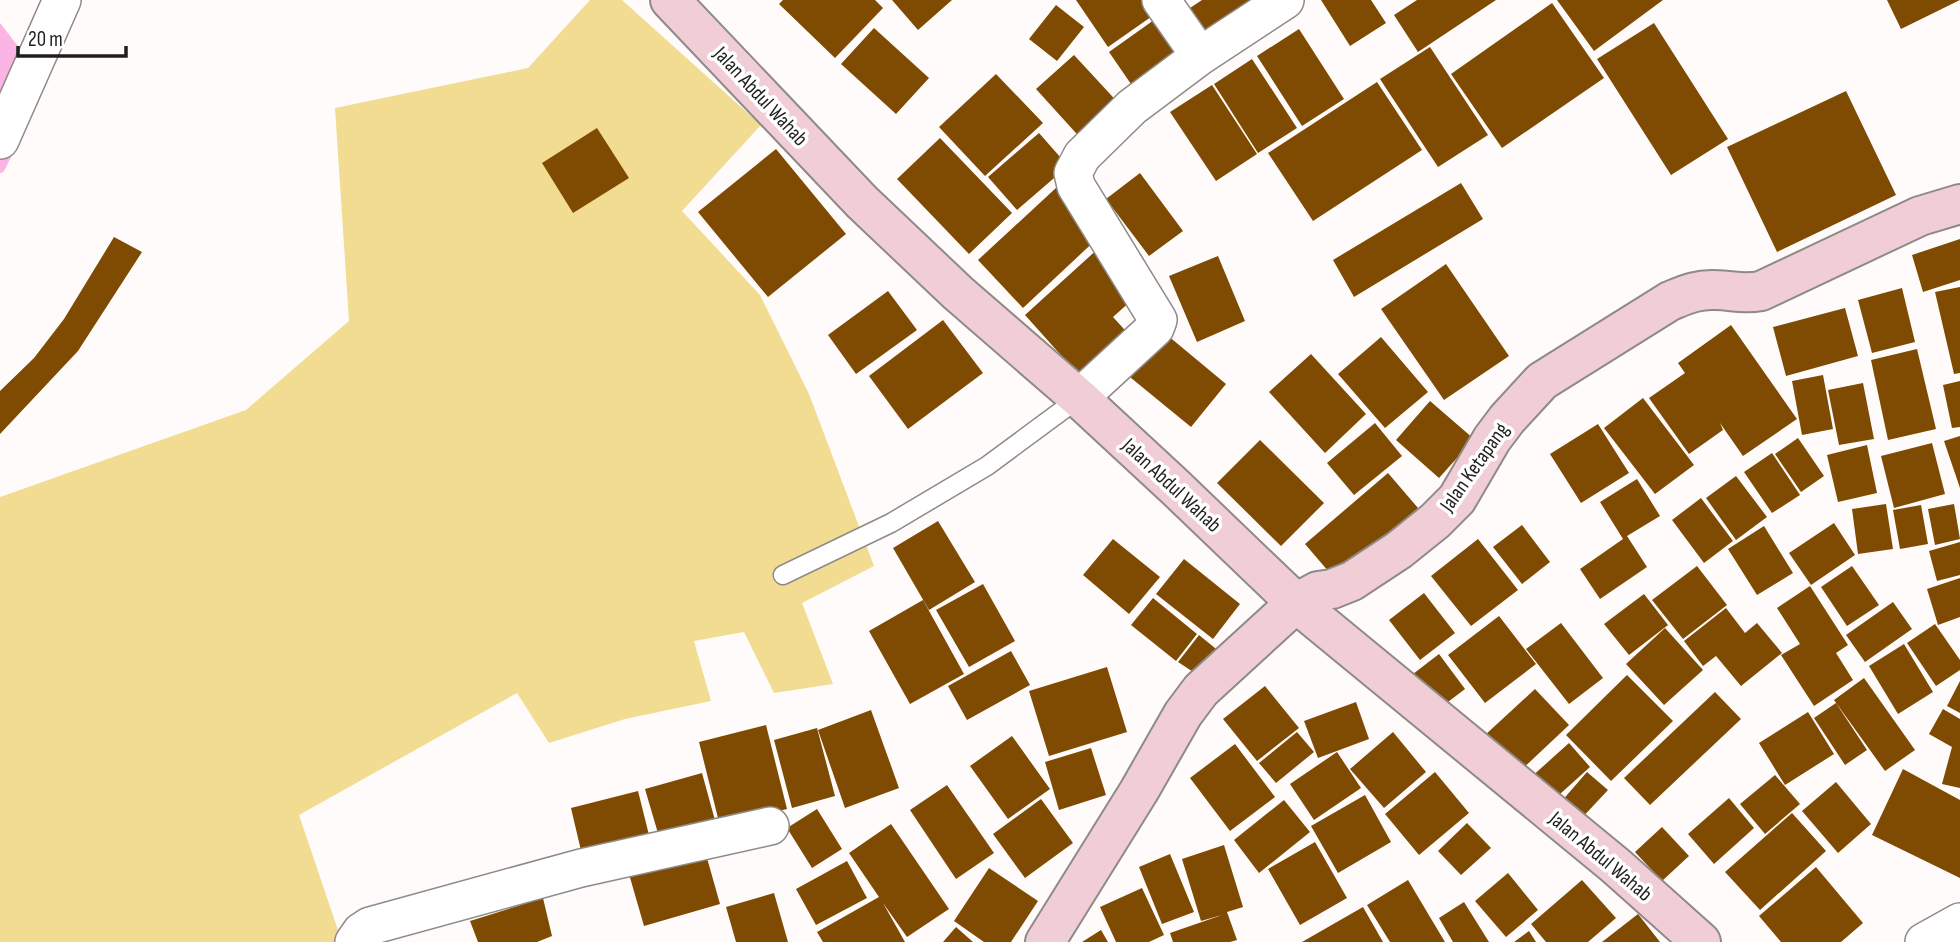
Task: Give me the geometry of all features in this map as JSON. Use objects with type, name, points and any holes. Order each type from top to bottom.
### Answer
[{"type":"street","points":[[0,140],[62,0]]},
{"type":"street","name":"Jalan Abdul Wahab","points":[[670,0],[862,202],[958,293],[1079,398],[1296,603],[1616,866],[1701,942]]},
{"type":"street","points":[[1161,0],[1200,56]]},
{"type":"street","points":[[1079,398],[1155,328],[1158,320],[1076,186],[1073,173],[1082,156],[1132,107],[1200,56],[1285,0]]},
{"type":"street","name":"Jalan Ketapang","points":[[1045,942],[1139,791],[1183,714],[1201,690],[1296,603],[1318,591],[1352,581],[1399,550],[1435,521],[1457,499],[1492,439],[1507,419],[1542,381],[1670,301],[1692,292],[1716,290],[1744,295],[1761,291],[1920,216],[1960,204]]},
{"type":"street","points":[[354,942],[360,932],[383,923],[581,868],[770,826]]},
{"type":"street","points":[[1924,942],[1960,922]]},
{"type":"lane","points":[[783,575],[891,523],[987,466],[1079,398]]},
{"type":"shaded area","points":[[590,0],[622,0],[761,125],[682,211],[760,295],[809,394],[874,566],[802,603],[833,684],[774,693],[744,632],[694,641],[711,701],[625,719],[549,743],[517,693],[299,815],[342,942],[0,942],[0,497],[246,410],[349,321],[335,108],[528,68]]},
{"type":"shaded area","points":[[0,23],[24,54],[0,113]]},
{"type":"building","points":[[783,0],[875,0],[883,8],[835,58],[779,4]]},
{"type":"building","points":[[892,0],[952,0],[918,30]]},
{"type":"building","points":[[1076,0],[1149,0],[1158,12],[1108,47]]},
{"type":"building","points":[[1202,0],[1275,0],[1211,44],[1187,10]]},
{"type":"building","points":[[1321,0],[1371,0],[1386,23],[1350,46]]},
{"type":"building","points":[[1417,0],[1496,0],[1418,52],[1394,15]]},
{"type":"building","points":[[1557,0],[1663,0],[1594,51]]},
{"type":"building","points":[[1887,0],[1960,0],[1901,29]]},
{"type":"building","points":[[1552,3],[1604,78],[1502,148],[1451,74]]},
{"type":"building","points":[[1056,5],[1084,27],[1057,61],[1029,39]]},
{"type":"building","points":[[1154,20],[1178,55],[1133,87],[1109,52]]},
{"type":"building","points":[[1654,23],[1728,139],[1671,175],[1597,59]]},
{"type":"building","points":[[874,28],[929,78],[896,114],[841,64]]},
{"type":"building","points":[[1299,29],[1344,99],[1302,126],[1257,56]]},
{"type":"building","points":[[1430,47],[1488,135],[1438,167],[1380,79]]},
{"type":"building","points":[[1074,55],[1123,108],[1085,143],[1036,89]]},
{"type":"building","points":[[1252,59],[1297,128],[1258,153],[1214,84]]},
{"type":"building","points":[[996,74],[1043,123],[985,176],[939,127]]},
{"type":"building","points":[[1377,82],[1422,150],[1313,221],[1268,153]]},
{"type":"building","points":[[1212,85],[1257,154],[1216,181],[1170,112]]},
{"type":"building","points":[[1846,91],[1896,195],[1777,252],[1727,147]]},
{"type":"building","points":[[597,128],[629,178],[573,213],[542,163]]},
{"type":"building","points":[[1039,133],[1068,166],[1017,210],[988,177]]},
{"type":"building","points":[[940,138],[1012,213],[969,254],[897,179]]},
{"type":"building","points":[[776,149],[846,234],[768,297],[698,212]]},
{"type":"building","points":[[1140,173],[1183,231],[1149,256],[1106,199]]},
{"type":"building","points":[[1461,183],[1483,219],[1354,297],[1333,260]]},
{"type":"building","points":[[1057,187],[1101,235],[1023,308],[978,260]]},
{"type":"building","points":[[114,237],[142,252],[78,351],[0,434],[0,391],[34,358],[64,319]]},
{"type":"building","points":[[1960,239],[1960,280],[1923,292],[1912,255]]},
{"type":"building","points":[[1101,246],[1142,291],[1113,317],[1133,339],[1085,382],[1025,315]]},
{"type":"building","points":[[1218,256],[1245,321],[1197,342],[1169,276]]},
{"type":"building","points":[[1446,264],[1509,356],[1444,400],[1381,309]]},
{"type":"building","points":[[1960,287],[1960,373],[1954,374],[1935,292]]},
{"type":"building","points":[[1902,288],[1915,342],[1872,353],[1858,300]]},
{"type":"building","points":[[888,291],[917,330],[856,374],[828,335]]},
{"type":"building","points":[[1845,308],[1858,356],[1786,376],[1773,327]]},
{"type":"building","points":[[943,320],[983,373],[908,429],[869,376]]},
{"type":"building","points":[[1731,325],[1797,419],[1743,456],[1720,423],[1723,430],[1689,454],[1649,398],[1685,373],[1678,363]]},
{"type":"building","points":[[1161,330],[1226,384],[1191,427],[1125,373]]},
{"type":"building","points":[[1381,337],[1428,392],[1385,428],[1338,374]]},
{"type":"building","points":[[1917,349],[1936,429],[1888,440],[1871,360]]},
{"type":"building","points":[[1311,354],[1366,414],[1325,453],[1269,392]]},
{"type":"building","points":[[1823,375],[1833,429],[1802,435],[1792,381]]},
{"type":"building","points":[[1960,381],[1960,427],[1952,428],[1943,385]]},
{"type":"building","points":[[1863,383],[1874,439],[1839,445],[1828,390]]},
{"type":"building","points":[[1643,398],[1694,465],[1655,494],[1604,428]]},
{"type":"building","points":[[1430,401],[1474,439],[1439,478],[1396,440]]},
{"type":"building","points":[[1375,423],[1402,456],[1354,495],[1327,463]]},
{"type":"building","points":[[1598,424],[1629,473],[1581,503],[1550,454]]},
{"type":"building","points":[[1960,436],[1960,488],[1944,441]]},
{"type":"building","points":[[1798,438],[1824,476],[1801,492],[1775,454]]},
{"type":"building","points":[[1260,440],[1324,503],[1281,546],[1217,483]]},
{"type":"building","points":[[1932,443],[1945,494],[1894,508],[1881,456]]},
{"type":"building","points":[[1867,445],[1877,493],[1838,502],[1827,455]]},
{"type":"building","points":[[1772,453],[1800,495],[1772,513],[1744,472]]},
{"type":"building","points":[[1388,473],[1418,508],[1335,579],[1305,544]]},
{"type":"building","points":[[1736,476],[1767,517],[1736,540],[1706,498]]},
{"type":"building","points":[[1637,479],[1660,516],[1627,536],[1647,567],[1600,599],[1580,569],[1623,539],[1600,502]]},
{"type":"building","points":[[1701,498],[1733,541],[1704,563],[1672,520]]},
{"type":"building","points":[[1886,504],[1893,549],[1858,554],[1852,509]]},
{"type":"building","points":[[1954,504],[1960,539],[1935,545],[1928,509]]},
{"type":"building","points":[[1921,505],[1928,544],[1900,549],[1893,510]]},
{"type":"building","points":[[938,521],[975,582],[929,610],[893,548]]},
{"type":"building","points":[[1834,523],[1855,555],[1811,585],[1789,553]]},
{"type":"building","points":[[1522,525],[1550,562],[1522,584],[1493,547]]},
{"type":"building","points":[[1764,526],[1793,573],[1757,595],[1728,549]]},
{"type":"building","points":[[1113,539],[1160,577],[1129,614],[1083,575]]},
{"type":"building","points":[[1478,539],[1518,590],[1471,626],[1431,576]]},
{"type":"building","points":[[1960,542],[1960,575],[1937,581],[1929,551]]},
{"type":"building","points":[[1184,559],[1240,604],[1213,639],[1156,594]]},
{"type":"building","points":[[1697,566],[1727,605],[1683,639],[1652,600]]},
{"type":"building","points":[[1852,566],[1879,605],[1847,626],[1821,587]]},
{"type":"building","points":[[1960,578],[1960,617],[1938,625],[1927,589]]},
{"type":"building","points":[[983,584],[1015,641],[969,667],[936,610]]},
{"type":"building","points":[[1810,586],[1848,645],[1836,653],[1853,680],[1814,706],[1781,655],[1800,644],[1777,608]]},
{"type":"building","points":[[1424,593],[1455,633],[1420,660],[1389,620]]},
{"type":"building","points":[[1644,594],[1668,625],[1629,655],[1604,624]]},
{"type":"building","points":[[1153,598],[1197,634],[1176,661],[1131,625]]},
{"type":"building","points":[[923,600],[964,674],[910,704],[869,631]]},
{"type":"building","points":[[1893,602],[1912,629],[1865,662],[1846,635]]},
{"type":"building","points":[[1726,608],[1745,633],[1757,623],[1782,653],[1741,686],[1716,656],[1703,666],[1684,641]]},
{"type":"building","points":[[1499,616],[1536,664],[1485,703],[1448,655]]},
{"type":"building","points":[[1561,623],[1603,678],[1569,704],[1526,649]]},
{"type":"building","points":[[1935,624],[1960,660],[1960,670],[1936,686],[1907,643]]},
{"type":"building","points":[[1665,628],[1703,670],[1664,705],[1626,664]]},
{"type":"building","points":[[1199,635],[1226,657],[1207,681],[1178,662]]},
{"type":"building","points":[[1904,644],[1933,692],[1898,714],[1869,666]]},
{"type":"building","points":[[1011,651],[1030,685],[967,720],[948,686]]},
{"type":"building","points":[[1439,654],[1465,689],[1440,708],[1413,674]]},
{"type":"building","points":[[1107,667],[1127,732],[1049,756],[1029,691]]},
{"type":"building","points":[[1627,675],[1673,721],[1611,781],[1566,735]]},
{"type":"building","points":[[1864,678],[1915,750],[1885,771],[1834,700]]},
{"type":"building","points":[[1960,681],[1960,713],[1947,706]]},
{"type":"building","points":[[1265,686],[1299,728],[1257,761],[1223,719]]},
{"type":"building","points":[[1535,689],[1569,725],[1518,773],[1484,736]]},
{"type":"building","points":[[1715,692],[1741,719],[1650,805],[1624,778]]},
{"type":"building","points":[[1356,702],[1369,739],[1318,758],[1304,721]]},
{"type":"building","points":[[1836,703],[1867,750],[1845,765],[1814,718]]},
{"type":"building","points":[[1943,709],[1960,719],[1960,788],[1942,784],[1952,747],[1929,734]]},
{"type":"building","points":[[871,710],[899,788],[845,808],[818,730]]},
{"type":"building","points":[[1808,712],[1834,754],[1785,785],[1759,743]]},
{"type":"building","points":[[766,725],[787,809],[720,826],[699,742]]},
{"type":"building","points":[[817,728],[835,796],[792,808],[774,740]]},
{"type":"building","points":[[1297,732],[1314,752],[1276,783],[1259,763]]},
{"type":"building","points":[[1393,732],[1426,772],[1384,808],[1350,769]]},
{"type":"building","points":[[1012,736],[1050,789],[1008,819],[970,766]]},
{"type":"building","points":[[1569,743],[1590,767],[1550,803],[1529,779]]},
{"type":"building","points":[[1235,744],[1275,797],[1230,831],[1190,778]]},
{"type":"building","points":[[1091,748],[1106,795],[1059,810],[1045,762]]},
{"type":"building","points":[[1337,752],[1361,788],[1314,820],[1290,784]]},
{"type":"building","points":[[1903,769],[1960,800],[1960,878],[1872,835]]},
{"type":"building","points":[[1435,772],[1469,813],[1419,855],[1385,814]]},
{"type":"building","points":[[1587,772],[1608,790],[1579,821],[1560,803]]},
{"type":"building","points":[[702,773],[716,824],[660,840],[645,789]]},
{"type":"building","points":[[1775,775],[1800,804],[1765,834],[1740,804]]},
{"type":"building","points":[[1836,782],[1871,824],[1838,853],[1802,811]]},
{"type":"building","points":[[947,785],[994,853],[956,879],[910,810]]},
{"type":"building","points":[[638,791],[651,843],[583,859],[571,808]]},
{"type":"building","points":[[1365,795],[1391,842],[1338,873],[1311,826]]},
{"type":"building","points":[[1729,798],[1754,828],[1714,864],[1688,834]]},
{"type":"building","points":[[1041,799],[1073,843],[1025,878],[993,834]]},
{"type":"building","points":[[1284,800],[1310,832],[1259,873],[1234,840]]},
{"type":"building","points":[[817,809],[842,849],[812,868],[787,828]]},
{"type":"building","points":[[1792,813],[1826,851],[1760,910],[1725,872]]},
{"type":"building","points":[[1467,823],[1491,848],[1461,875],[1438,851]]},
{"type":"building","points":[[891,824],[949,909],[907,937],[883,903],[905,942],[823,942],[817,932],[879,897],[849,853]]},
{"type":"building","points":[[1662,827],[1689,856],[1662,881],[1635,852]]},
{"type":"building","points":[[1315,842],[1347,898],[1300,925],[1268,869]]},
{"type":"building","points":[[1224,845],[1243,907],[1227,912],[1237,940],[1173,942],[1170,933],[1222,915],[1201,921],[1182,859]]},
{"type":"building","points":[[705,851],[720,904],[644,926],[629,874]]},
{"type":"building","points":[[1170,854],[1194,912],[1162,924],[1139,867]]},
{"type":"building","points":[[847,861],[867,898],[816,925],[796,889]]},
{"type":"building","points":[[1816,867],[1863,923],[1841,942],[1781,942],[1759,916]]},
{"type":"building","points":[[989,868],[1038,901],[1011,942],[984,942],[954,921]]},
{"type":"building","points":[[1508,873],[1538,910],[1506,937],[1475,901]]},
{"type":"building","points":[[1408,880],[1445,942],[1390,942],[1367,905]]},
{"type":"building","points":[[1582,880],[1616,918],[1588,942],[1546,942],[1531,924]]},
{"type":"building","points":[[1142,888],[1164,935],[1149,942],[1116,942],[1100,907]]},
{"type":"building","points":[[774,893],[788,942],[736,942],[726,907]]},
{"type":"building","points":[[543,898],[552,936],[537,942],[478,942],[470,921]]},
{"type":"building","points":[[1464,902],[1489,942],[1453,942],[1439,918]]},
{"type":"building","points":[[1363,907],[1383,942],[1302,942]]},
{"type":"building","points":[[1638,914],[1660,942],[1602,942]]},
{"type":"building","points":[[956,927],[973,942],[943,942]]},
{"type":"building","points":[[1101,930],[1108,942],[1082,942]]},
{"type":"building","points":[[1529,931],[1536,942],[1514,942]]},
{"type":"waterway","points":[[0,168],[12,144]]}]
